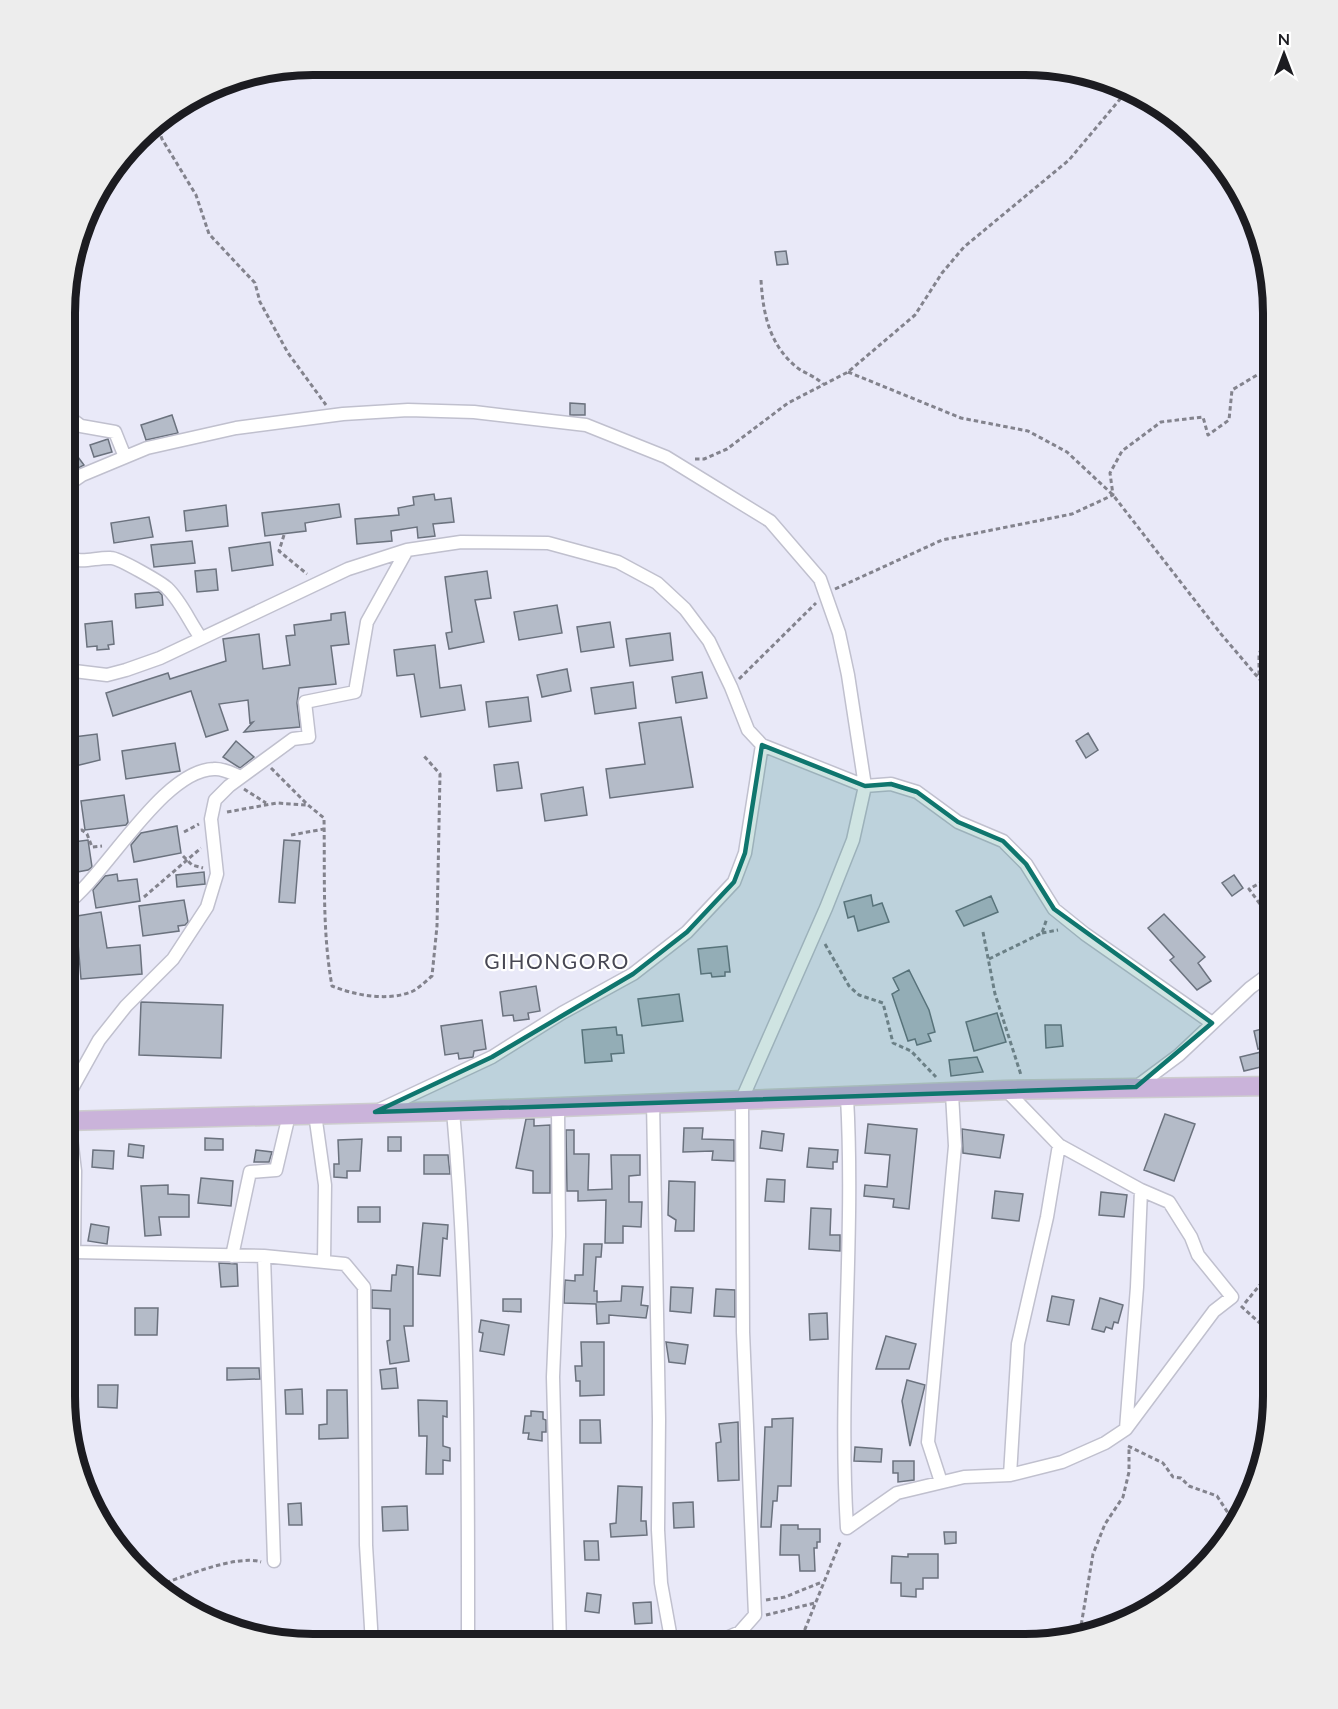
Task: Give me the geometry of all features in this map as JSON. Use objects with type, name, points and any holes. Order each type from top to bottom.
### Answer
[{"type":"main road","points":[[75,1121],[453,1111],[1014,1090],[1263,1086]]},
{"type":"street","points":[[75,480],[147,448],[236,428],[334,416],[408,410],[474,412],[586,425],[666,457],[770,521],[820,579],[839,633],[848,675],[865,786],[853,840],[818,928],[742,1099],[743,1332],[753,1618],[737,1634]]},
{"type":"street","points":[[75,422],[81,426],[115,432],[125,457]]},
{"type":"street","points":[[75,671],[107,675],[160,658],[348,569],[407,550],[461,542],[548,543],[618,562],[657,583],[685,609],[708,641],[731,687],[748,730],[762,746],[865,786],[891,784],[917,792],[958,822],[1003,840],[1026,864],[1051,905],[1085,934],[1212,1023]]},
{"type":"street","points":[[75,1083],[99,1040],[126,1006],[173,959],[207,907],[217,874],[211,819],[216,800],[237,780],[293,739],[309,737],[306,702],[355,692],[367,622],[407,550]]},
{"type":"street","points":[[75,559],[81,561],[114,558],[140,570],[152,580],[167,587],[201,638]]},
{"type":"street","points":[[375,1112],[492,1057],[562,1013],[633,974],[687,932],[734,882],[745,853],[762,746]]},
{"type":"street","points":[[75,894],[153,809],[190,776],[216,768],[237,780]]},
{"type":"street","points":[[1136,1087],[1179,1055],[1263,978]]},
{"type":"street","points":[[847,1528],[897,1493],[964,1477],[1010,1475],[1062,1462],[1105,1443],[1126,1429],[1214,1311],[1232,1297],[1198,1255],[1191,1237],[1169,1202],[1141,1190],[1059,1145],[1014,1090]]},
{"type":"street","points":[[941,1482],[928,1442],[955,1146],[952,1094]]},
{"type":"street","points":[[847,1097],[851,1176],[843,1466],[847,1528]]},
{"type":"street","points":[[653,1102],[658,1530],[661,1583],[670,1634]]},
{"type":"street","points":[[558,1107],[559,1236],[553,1377],[560,1634]]},
{"type":"street","points":[[453,1111],[459,1184],[468,1411],[468,1634]]},
{"type":"street","points":[[315,1114],[325,1185],[324,1262]]},
{"type":"street","points":[[232,1256],[250,1172],[276,1170],[289,1115]]},
{"type":"street","points":[[1010,1475],[1018,1344],[1047,1217],[1059,1145]]},
{"type":"street","points":[[1126,1429],[1137,1287],[1141,1190]]},
{"type":"street","points":[[75,1252],[264,1256],[345,1264],[364,1287],[366,1545],[371,1634]]},
{"type":"street","points":[[264,1256],[274,1561]]},
{"type":"path","points":[[666,457],[704,459],[728,449],[788,403],[848,372],[915,315],[942,273],[964,247],[1069,160],[1122,96]]},
{"type":"path","points":[[159,131],[196,195],[209,234],[255,283],[260,302],[288,353],[334,416]]},
{"type":"path","points":[[761,280],[763,310],[770,332],[786,357],[823,384]]},
{"type":"path","points":[[848,372],[961,418],[1028,431],[1067,452],[1113,495],[1221,634],[1263,682]]},
{"type":"path","points":[[1113,495],[1110,473],[1122,451],[1161,422],[1203,417],[1208,435],[1229,420],[1232,390],[1257,375],[1263,376]]},
{"type":"path","points":[[731,687],[825,594],[942,540],[1072,514],[1113,495]]},
{"type":"path","points":[[279,551],[284,535]]},
{"type":"path","points":[[273,551],[279,551],[314,579],[322,582]]},
{"type":"path","points":[[1259,677],[1259,654],[1263,645]]},
{"type":"path","points":[[266,759],[273,772],[324,818],[327,922],[325,950],[332,986],[346,992],[387,997],[412,991],[432,976],[437,926],[440,774],[424,756]]},
{"type":"path","points":[[237,780],[268,804]]},
{"type":"path","points":[[184,832],[238,808],[268,804],[308,805]]},
{"type":"path","points":[[291,835],[324,829]]},
{"type":"path","points":[[75,832],[82,831],[87,834],[92,847],[119,845]]},
{"type":"path","points":[[144,897],[151,888],[187,862],[213,835]]},
{"type":"path","points":[[183,856],[187,862],[217,874]]},
{"type":"path","points":[[1263,881],[1249,889],[1263,908]]},
{"type":"path","points":[[989,959],[1042,933],[1051,905]]},
{"type":"path","points":[[818,928],[849,986],[859,994],[883,1003],[893,1042],[911,1051],[952,1094]]},
{"type":"path","points":[[983,932],[995,994],[1021,1077],[1014,1090]]},
{"type":"path","points":[[1242,1307],[1263,1281]]},
{"type":"path","points":[[1232,1297],[1263,1326]]},
{"type":"path","points":[[75,1307],[77,1428]]},
{"type":"path","points":[[1081,1627],[1093,1554],[1105,1524],[1123,1497],[1129,1472],[1126,1429]]},
{"type":"path","points":[[1128,1447],[1163,1463],[1173,1477],[1216,1496],[1230,1516]]},
{"type":"path","points":[[803,1634],[847,1528]]},
{"type":"path","points":[[166,1583],[236,1562],[274,1561]]},
{"type":"path","points":[[753,1618],[765,1600],[785,1597],[824,1581]]},
{"type":"path","points":[[753,1618],[816,1603]]},
{"type":"highlighted area","points":[[762,745],[865,786],[891,784],[917,792],[958,822],[1003,841],[1026,864],[1054,909],[1212,1023],[1136,1087],[375,1112],[492,1057],[633,974],[687,932],[734,882],[745,853]]},
{"type":"building","points":[[786,251],[788,264],[777,265],[775,252]]},
{"type":"building","points":[[570,403],[585,404],[585,415],[570,415]]},
{"type":"building","points":[[172,415],[178,433],[146,440],[141,425]]},
{"type":"building","points":[[108,439],[112,452],[94,457],[90,445]]},
{"type":"building","points":[[78,457],[84,465],[75,470],[75,459]]},
{"type":"building","points":[[434,494],[435,500],[451,498],[454,522],[433,524],[435,536],[418,538],[417,527],[391,531],[392,541],[357,544],[355,519],[399,515],[398,508],[414,505],[413,497]]},
{"type":"building","points":[[339,504],[341,517],[305,523],[306,531],[265,536],[262,513]]},
{"type":"building","points":[[226,505],[228,526],[186,531],[184,511]]},
{"type":"building","points":[[149,517],[153,537],[114,543],[111,523]]},
{"type":"building","points":[[192,541],[195,563],[154,567],[151,545]]},
{"type":"building","points":[[270,542],[273,565],[232,571],[229,548]]},
{"type":"building","points":[[216,569],[218,590],[197,592],[195,571]]},
{"type":"building","points":[[487,571],[491,598],[475,600],[484,642],[449,649],[446,633],[452,632],[445,577]]},
{"type":"building","points":[[159,592],[162,595],[163,605],[136,608],[135,594]]},
{"type":"building","points":[[557,605],[562,633],[519,640],[514,612]]},
{"type":"building","points":[[345,612],[349,644],[331,646],[336,684],[299,688],[297,703],[300,727],[244,732],[253,722],[250,723],[248,700],[219,704],[228,730],[206,737],[191,691],[113,716],[106,693],[168,673],[170,679],[226,661],[223,639],[259,634],[263,669],[290,665],[286,636],[295,635],[294,625],[331,620],[331,614]]},
{"type":"building","points":[[112,621],[114,644],[108,645],[109,649],[97,650],[97,646],[87,647],[85,624]]},
{"type":"building","points":[[610,622],[614,647],[581,652],[577,627]]},
{"type":"building","points":[[670,633],[673,660],[630,666],[626,639]]},
{"type":"building","points":[[435,645],[440,688],[461,685],[465,710],[421,717],[414,674],[397,676],[394,650]]},
{"type":"building","points":[[567,669],[571,691],[542,697],[537,675]]},
{"type":"building","points":[[702,672],[707,698],[676,703],[672,677]]},
{"type":"building","points":[[633,682],[636,708],[595,714],[591,688]]},
{"type":"building","points":[[528,697],[531,721],[489,727],[486,702]]},
{"type":"building","points":[[681,717],[693,787],[610,798],[606,769],[645,764],[639,723]]},
{"type":"building","points":[[1088,733],[1098,750],[1086,758],[1076,741]]},
{"type":"building","points":[[97,734],[100,760],[75,766],[75,737]]},
{"type":"building","points":[[236,741],[254,757],[240,768],[223,757]]},
{"type":"building","points":[[175,743],[180,771],[126,779],[122,751]]},
{"type":"building","points":[[518,762],[522,788],[497,791],[494,765]]},
{"type":"building","points":[[583,787],[587,815],[545,821],[541,794]]},
{"type":"building","points":[[124,795],[128,822],[126,825],[85,830],[81,801]]},
{"type":"building","points":[[177,826],[181,853],[134,862],[131,845],[141,833]]},
{"type":"building","points":[[88,840],[92,867],[88,870],[75,872],[75,842]]},
{"type":"building","points":[[284,840],[300,841],[295,903],[279,902]]},
{"type":"building","points":[[204,872],[205,884],[177,887],[176,875]]},
{"type":"building","points":[[117,874],[118,881],[137,879],[140,901],[96,908],[93,890],[105,876]]},
{"type":"building","points":[[1234,875],[1243,888],[1232,896],[1222,883]]},
{"type":"building","points":[[871,895],[873,906],[882,903],[889,922],[858,931],[854,916],[848,918],[844,902]]},
{"type":"building","points":[[991,896],[998,912],[964,926],[956,911]]},
{"type":"building","points":[[184,900],[188,922],[178,926],[179,931],[143,936],[139,906]]},
{"type":"building","points":[[101,912],[107,948],[140,945],[142,974],[81,979],[78,943],[75,943],[75,916]]},
{"type":"building","points":[[1164,914],[1205,957],[1198,963],[1211,981],[1197,990],[1170,960],[1174,957],[1148,928]]},
{"type":"building","points":[[727,946],[730,972],[725,972],[725,976],[712,977],[711,973],[701,974],[698,949]]},
{"type":"building","points":[[909,970],[929,1010],[935,1032],[928,1034],[931,1041],[917,1045],[915,1039],[908,1041],[892,994],[899,990],[893,978]]},
{"type":"building","points":[[536,986],[540,1011],[528,1013],[529,1019],[514,1021],[513,1015],[503,1016],[500,992]]},
{"type":"building","points":[[679,994],[683,1021],[642,1026],[638,999]]},
{"type":"building","points":[[141,1002],[223,1005],[221,1058],[139,1055]]},
{"type":"building","points":[[997,1013],[1006,1042],[974,1051],[966,1022]]},
{"type":"building","points":[[482,1020],[486,1049],[474,1051],[473,1057],[459,1059],[458,1053],[445,1055],[441,1026]]},
{"type":"building","points":[[1045,1025],[1061,1025],[1063,1046],[1046,1048]]},
{"type":"building","points":[[616,1027],[617,1035],[622,1035],[624,1053],[611,1054],[612,1061],[585,1063],[582,1030]]},
{"type":"building","points":[[1263,1029],[1263,1048],[1258,1049],[1254,1031]]},
{"type":"building","points":[[1261,1052],[1263,1066],[1244,1071],[1240,1057]]},
{"type":"building","points":[[977,1057],[983,1072],[951,1076],[949,1060]]},
{"type":"building","points":[[1165,1114],[1195,1124],[1174,1181],[1144,1170]]},
{"type":"building","points":[[526,1119],[534,1119],[534,1126],[550,1125],[550,1193],[533,1193],[533,1171],[516,1168]]},
{"type":"building","points":[[868,1124],[917,1129],[909,1209],[893,1207],[894,1199],[864,1196],[865,1185],[887,1187],[890,1155],[865,1153]]},
{"type":"building","points":[[684,1128],[703,1128],[702,1139],[734,1140],[734,1161],[712,1160],[713,1151],[683,1152]]},
{"type":"building","points":[[962,1129],[1004,1135],[1000,1158],[963,1153]]},
{"type":"building","points":[[566,1130],[574,1130],[574,1154],[589,1154],[588,1190],[612,1189],[611,1155],[640,1155],[640,1175],[629,1176],[629,1202],[642,1202],[641,1227],[623,1226],[623,1243],[605,1243],[606,1200],[578,1201],[578,1191],[567,1191]]},
{"type":"building","points":[[762,1131],[784,1134],[782,1151],[760,1148]]},
{"type":"building","points":[[388,1137],[401,1137],[401,1151],[388,1151]]},
{"type":"building","points":[[205,1138],[223,1139],[223,1150],[205,1150]]},
{"type":"building","points":[[362,1139],[360,1171],[347,1171],[347,1178],[334,1177],[334,1164],[339,1164],[338,1140]]},
{"type":"building","points":[[129,1144],[144,1146],[143,1158],[128,1156]]},
{"type":"building","points":[[809,1148],[838,1150],[837,1162],[833,1162],[833,1169],[807,1167]]},
{"type":"building","points":[[93,1150],[114,1151],[113,1169],[92,1167]]},
{"type":"building","points":[[256,1150],[272,1152],[269,1162],[254,1162]]},
{"type":"building","points":[[424,1155],[448,1155],[450,1174],[424,1174]]},
{"type":"building","points":[[201,1178],[233,1181],[231,1206],[198,1203]]},
{"type":"building","points":[[767,1179],[785,1180],[784,1202],[765,1201]]},
{"type":"building","points":[[669,1181],[695,1182],[694,1231],[675,1231],[676,1220],[668,1215]]},
{"type":"building","points":[[168,1185],[168,1194],[189,1195],[189,1217],[159,1217],[161,1235],[145,1236],[141,1186]]},
{"type":"building","points":[[995,1191],[1023,1194],[1019,1221],[992,1218]]},
{"type":"building","points":[[1101,1192],[1127,1195],[1124,1217],[1099,1215]]},
{"type":"building","points":[[358,1207],[380,1207],[380,1222],[358,1222]]},
{"type":"building","points":[[811,1208],[831,1209],[830,1235],[840,1235],[840,1251],[809,1249]]},
{"type":"building","points":[[423,1223],[448,1225],[447,1239],[443,1238],[440,1276],[418,1274]]},
{"type":"building","points":[[91,1224],[109,1227],[107,1244],[88,1241]]},
{"type":"building","points":[[584,1244],[602,1244],[601,1257],[596,1257],[594,1291],[597,1291],[597,1302],[621,1301],[622,1286],[643,1287],[641,1305],[648,1306],[646,1318],[609,1315],[609,1323],[597,1324],[596,1304],[564,1303],[565,1280],[575,1281],[575,1275],[583,1275]]},
{"type":"building","points":[[219,1263],[237,1264],[238,1286],[221,1287]]},
{"type":"building","points":[[397,1265],[413,1267],[413,1326],[404,1326],[409,1361],[390,1364],[387,1341],[390,1340],[390,1309],[372,1308],[372,1290],[391,1291],[392,1275],[396,1275]]},
{"type":"building","points":[[671,1287],[693,1288],[691,1313],[670,1311]]},
{"type":"building","points":[[716,1289],[735,1290],[735,1317],[714,1316]]},
{"type":"building","points":[[1052,1296],[1074,1300],[1069,1325],[1047,1321]]},
{"type":"building","points":[[1100,1298],[1123,1305],[1118,1323],[1114,1322],[1112,1329],[1106,1327],[1104,1332],[1092,1329]]},
{"type":"building","points":[[503,1299],[521,1299],[521,1312],[503,1311]]},
{"type":"building","points":[[135,1308],[158,1308],[157,1335],[135,1335]]},
{"type":"building","points":[[827,1313],[828,1339],[810,1340],[809,1314]]},
{"type":"building","points":[[481,1320],[509,1325],[504,1355],[480,1351],[483,1333],[479,1332]]},
{"type":"building","points":[[886,1336],[916,1344],[909,1369],[876,1369]]},
{"type":"building","points":[[581,1342],[604,1342],[604,1395],[580,1396],[580,1381],[576,1381],[575,1366],[582,1366]]},
{"type":"building","points":[[666,1342],[688,1345],[685,1364],[669,1362]]},
{"type":"building","points":[[227,1368],[259,1368],[260,1379],[227,1380]]},
{"type":"building","points":[[396,1368],[398,1388],[382,1389],[380,1370]]},
{"type":"building","points":[[907,1380],[925,1385],[910,1446],[902,1401]]},
{"type":"building","points":[[98,1385],[118,1385],[117,1408],[98,1407]]},
{"type":"building","points":[[302,1389],[303,1414],[286,1414],[285,1390]]},
{"type":"building","points":[[327,1390],[347,1390],[348,1438],[319,1439],[319,1425],[327,1424]]},
{"type":"building","points":[[418,1400],[447,1401],[447,1417],[443,1416],[443,1446],[450,1448],[450,1461],[443,1460],[443,1474],[426,1474],[427,1436],[419,1436]]},
{"type":"building","points":[[531,1411],[543,1412],[543,1419],[546,1420],[546,1432],[542,1432],[542,1441],[528,1439],[529,1433],[523,1433],[525,1416],[531,1416]]},
{"type":"building","points":[[793,1418],[791,1486],[778,1486],[777,1501],[773,1501],[771,1527],[761,1527],[765,1427],[772,1427],[772,1419]]},
{"type":"building","points":[[580,1420],[600,1420],[601,1443],[580,1443]]},
{"type":"building","points":[[738,1422],[739,1480],[718,1481],[716,1443],[721,1442],[719,1424]]},
{"type":"building","points":[[855,1447],[882,1449],[881,1462],[854,1461]]},
{"type":"building","points":[[893,1461],[914,1461],[914,1480],[898,1482],[898,1473],[893,1473]]},
{"type":"building","points":[[618,1486],[642,1487],[641,1521],[646,1521],[647,1535],[611,1537],[610,1524],[616,1523]]},
{"type":"building","points":[[693,1502],[694,1527],[674,1528],[673,1503]]},
{"type":"building","points":[[301,1503],[302,1525],[289,1525],[288,1504]]},
{"type":"building","points":[[407,1506],[408,1530],[383,1531],[382,1507]]},
{"type":"building","points":[[781,1525],[798,1525],[798,1529],[820,1529],[820,1542],[817,1542],[817,1548],[814,1548],[815,1571],[800,1571],[799,1555],[780,1555]]},
{"type":"building","points":[[944,1532],[956,1532],[956,1543],[945,1544]]},
{"type":"building","points":[[584,1541],[598,1541],[599,1560],[585,1560]]},
{"type":"building","points":[[908,1554],[938,1554],[938,1578],[923,1578],[923,1589],[916,1589],[916,1597],[901,1596],[901,1583],[891,1583],[892,1556],[908,1557]]},
{"type":"building","points":[[587,1593],[601,1595],[599,1613],[585,1611]]},
{"type":"building","points":[[651,1602],[652,1623],[635,1624],[633,1603]]},
{"type":"district","name":"GIHONGORO","points":[[557,962]]}]
